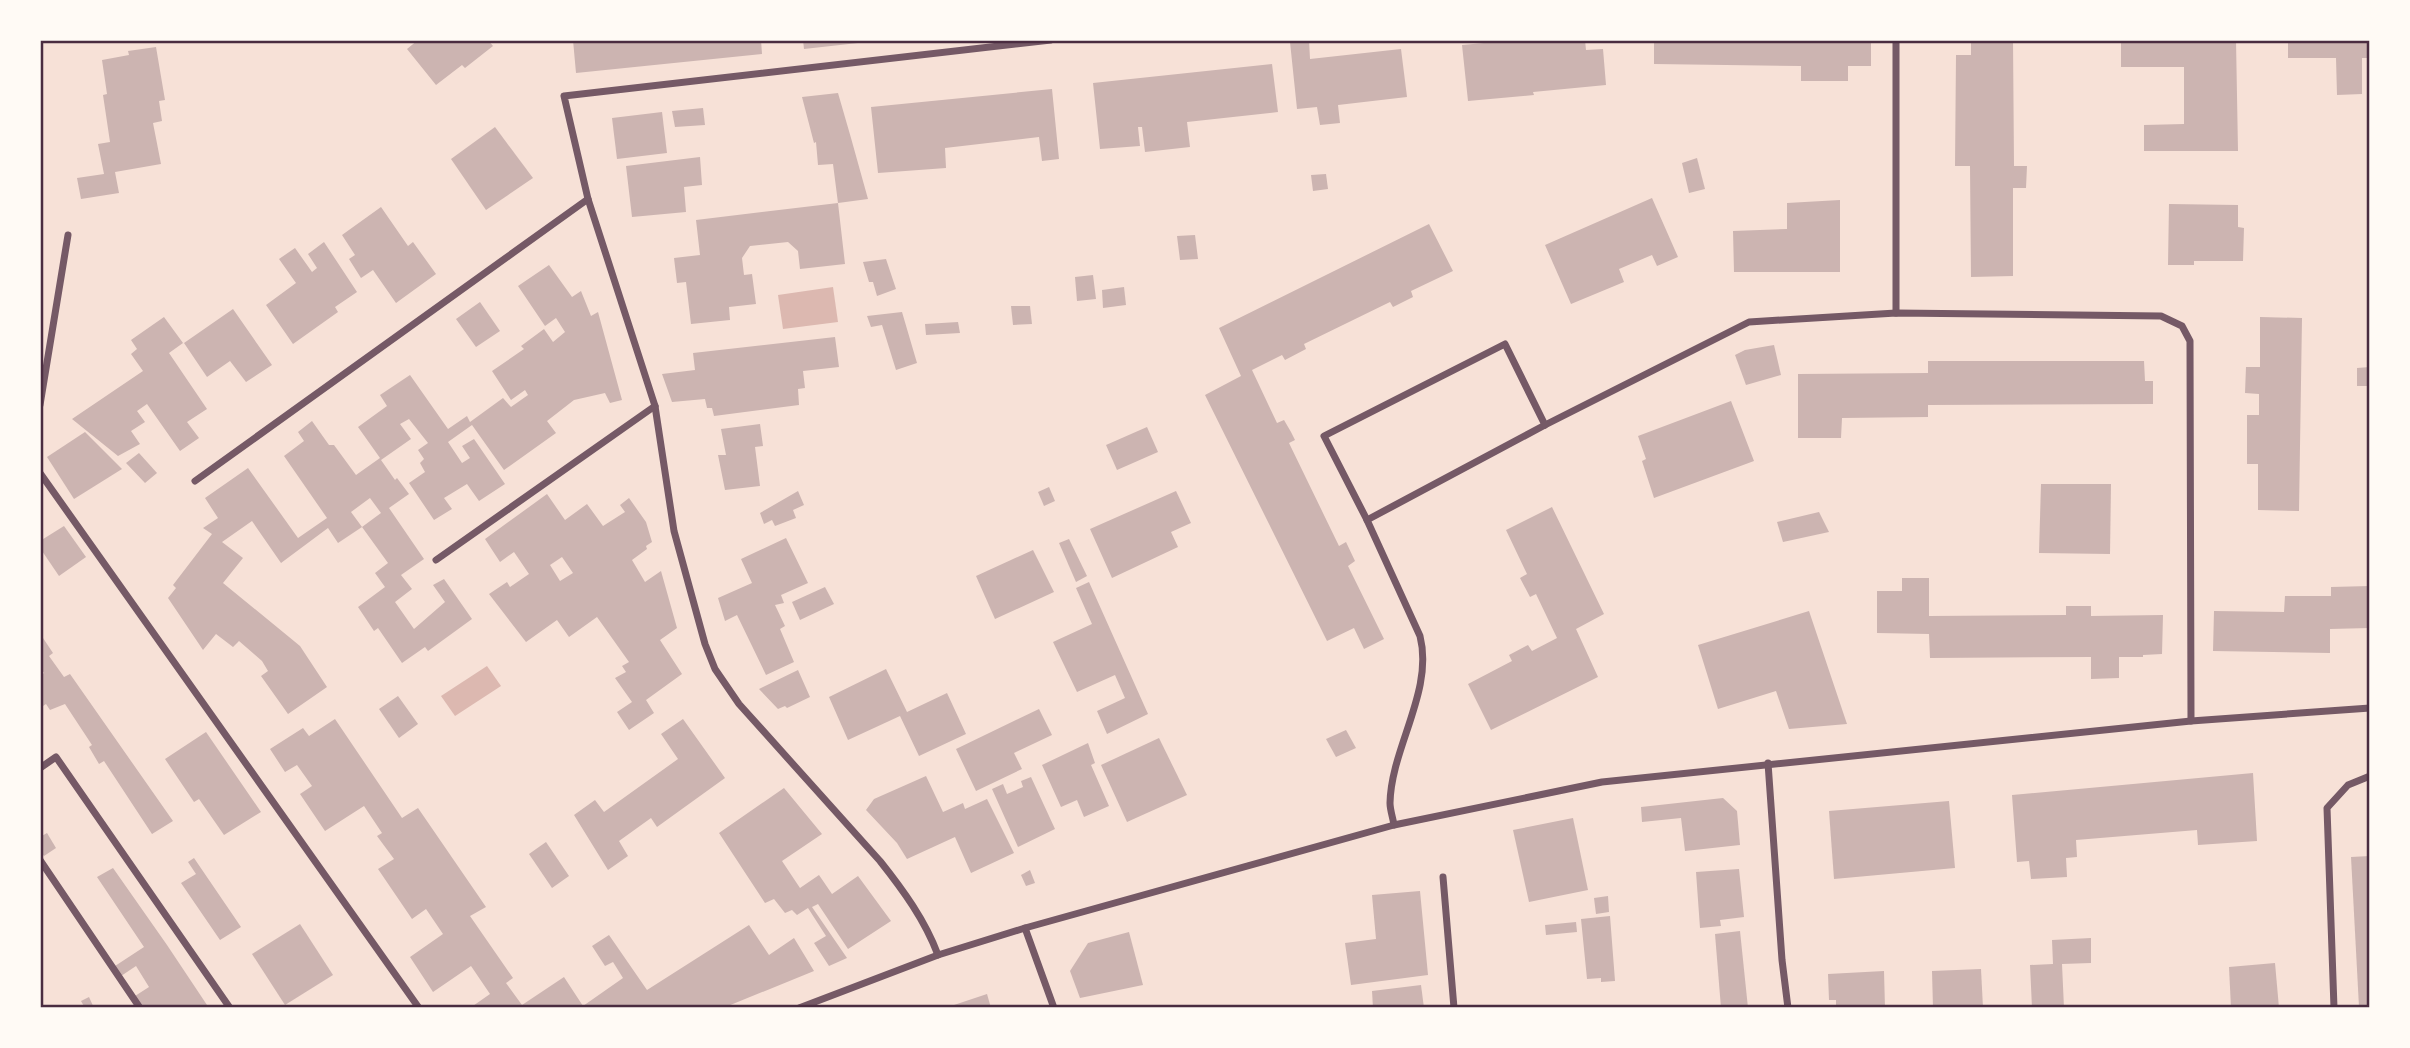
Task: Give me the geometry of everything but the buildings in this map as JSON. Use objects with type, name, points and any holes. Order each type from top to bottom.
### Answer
[{"type":"street","points":[[938,956],[930,933],[893,877],[740,704],[715,669],[705,644],[674,531],[655,406],[588,199],[565,96],[1051,40]]},
{"type":"street","points":[[1896,40],[1896,313]]},
{"type":"street","points":[[195,481],[588,199]]},
{"type":"street","points":[[40,405],[68,234]]},
{"type":"street","points":[[1367,520],[1545,425],[1749,323],[1896,313],[2161,316],[2182,326],[2190,341],[2191,721]]},
{"type":"street","points":[[1394,825],[1390,805],[1394,778],[1425,655],[1420,636],[1367,520],[1324,436],[1505,344],[1545,425]]},
{"type":"street","points":[[436,560],[655,406]]},
{"type":"street","points":[[40,473],[419,1008]]},
{"type":"street","points":[[799,1008],[938,956],[1025,928],[1394,825],[1602,782],[2191,721],[2370,708]]},
{"type":"street","points":[[40,768],[57,757],[230,1008]]},
{"type":"street","points":[[1768,763],[1788,1008]]},
{"type":"street","points":[[2334,1008],[2327,808],[2348,785],[2370,776]]},
{"type":"street","points":[[40,860],[140,1008]]},
{"type":"street","points":[[1444,877],[1454,1008]]},
{"type":"street","points":[[1025,928],[1054,1008]]},
{"type":"shaded area","points":[[833,287],[838,322],[783,329],[778,295]]},
{"type":"shaded area","points":[[487,666],[501,686],[455,716],[441,696]]}]
